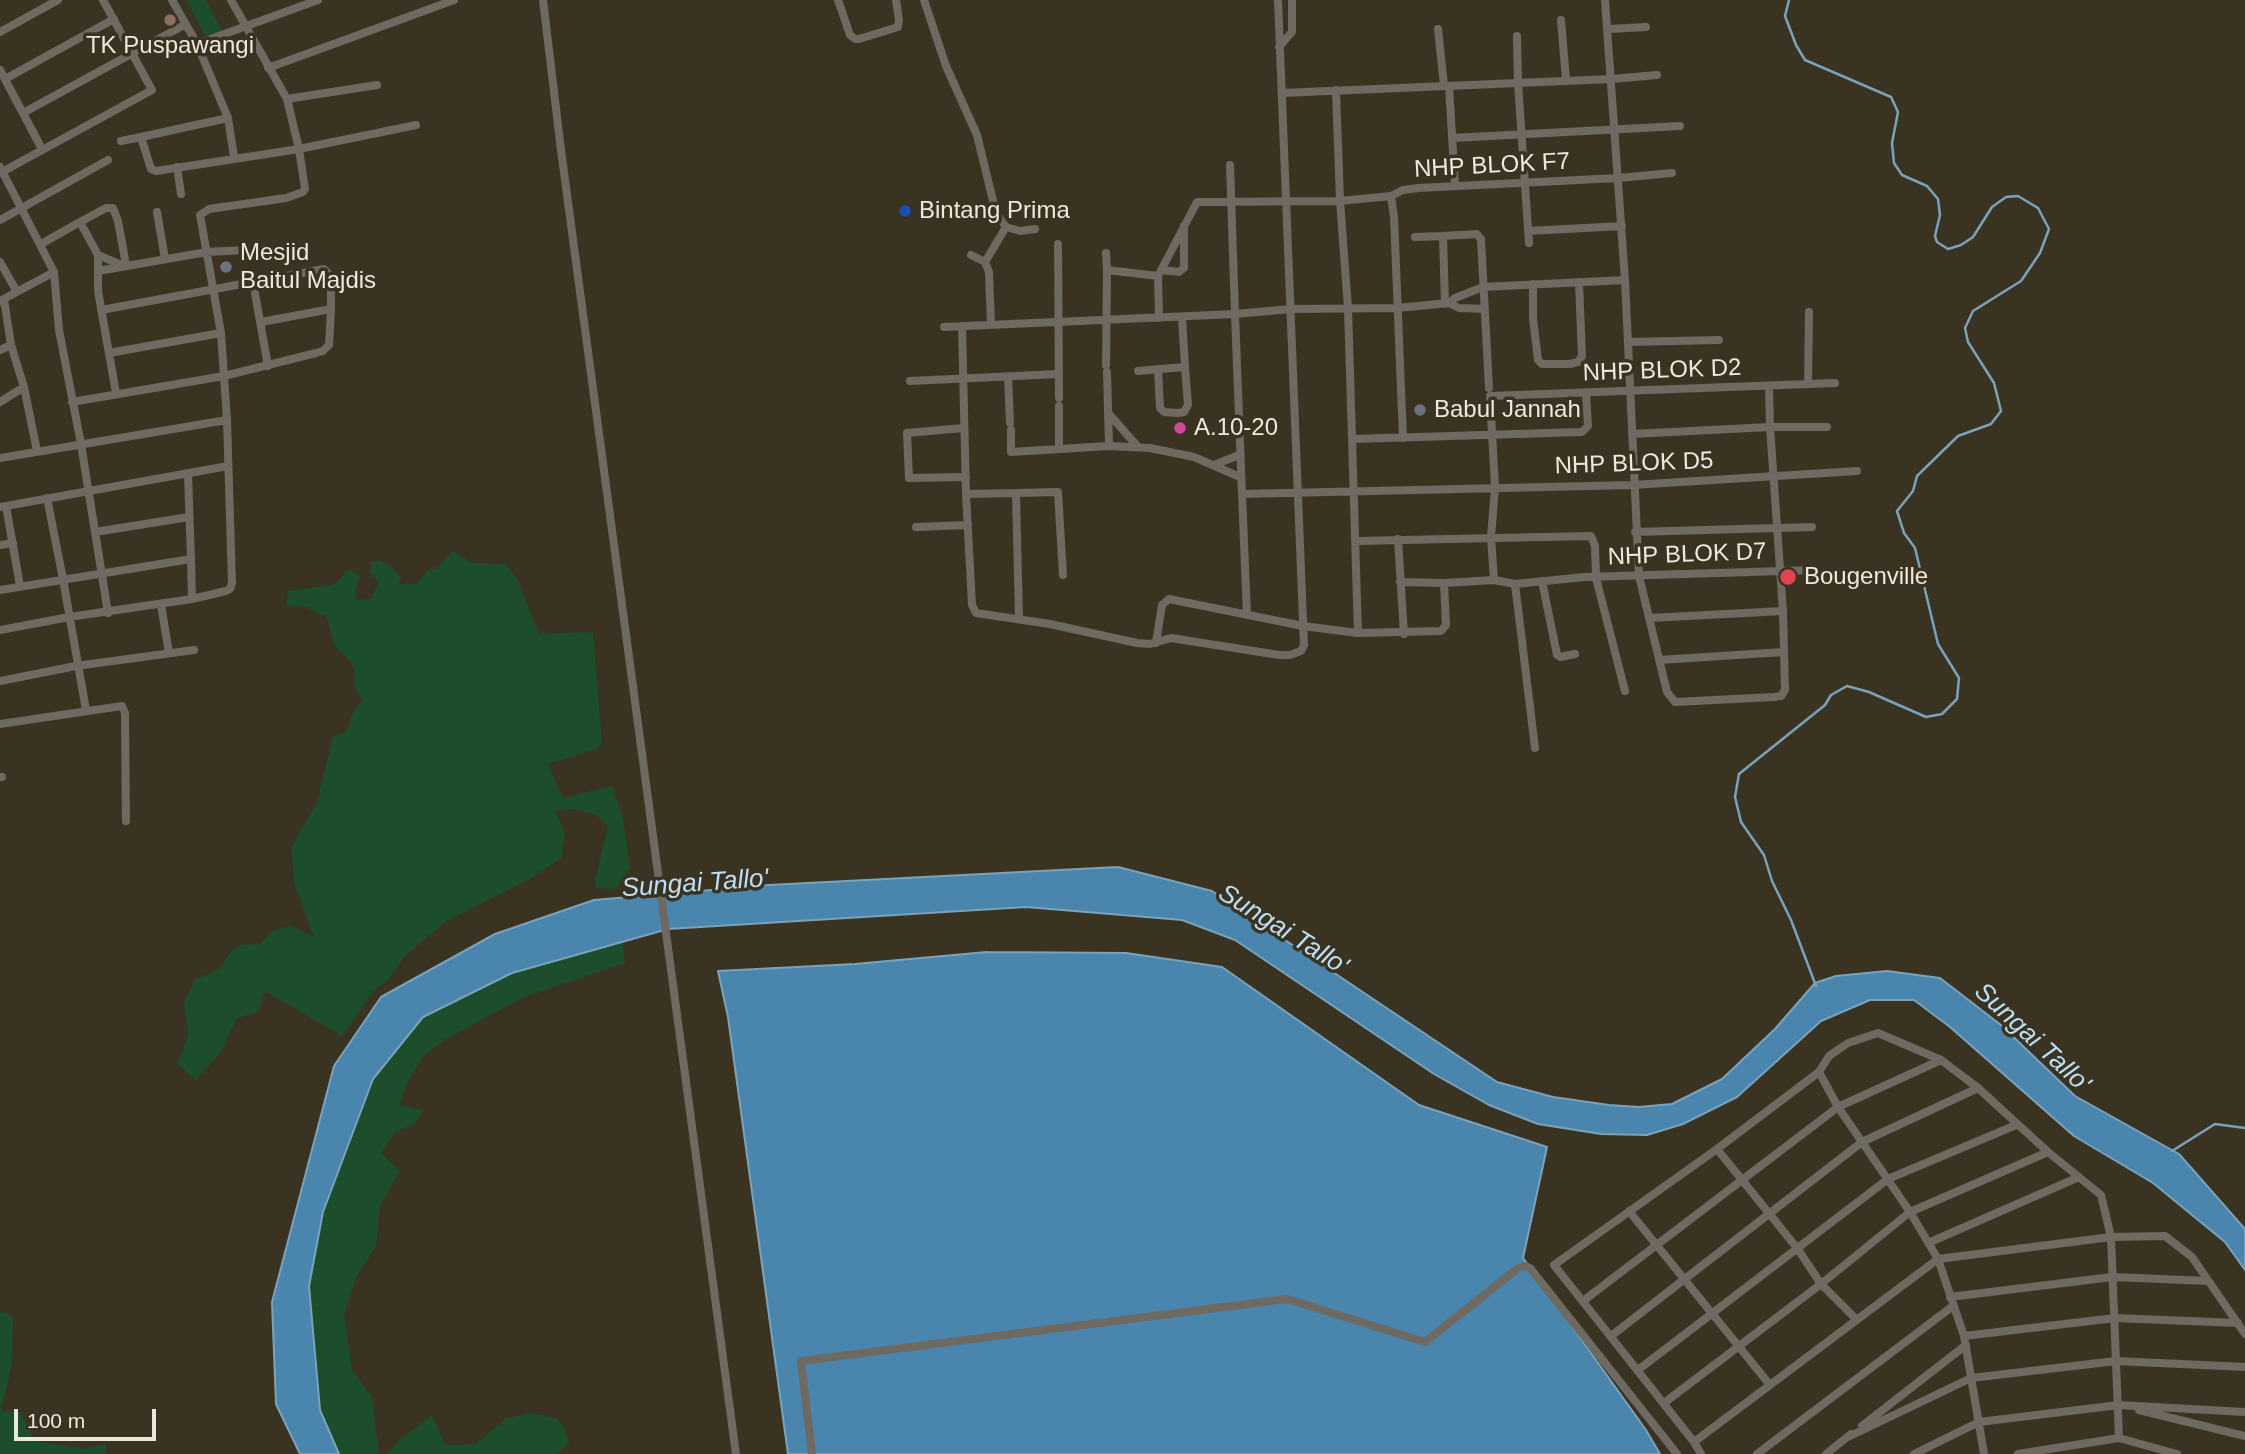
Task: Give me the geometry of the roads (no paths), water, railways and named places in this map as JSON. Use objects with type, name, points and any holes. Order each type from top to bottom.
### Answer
[{"type":"street","points":[[103,0],[152,90],[1,170],[54,272],[59,330],[81,444],[108,613]]},
{"type":"street","points":[[172,0],[197,44],[228,118],[234,157]]},
{"type":"street","points":[[0,630],[69,617],[161,605],[226,591],[232,586],[227,420],[221,333],[200,215],[202,212],[286,198],[303,192],[304,189],[299,149],[287,99],[231,0]]},
{"type":"street","points":[[197,44],[318,0]]},
{"type":"street","points":[[268,68],[434,3],[454,0]]},
{"type":"street","points":[[543,0],[736,1454]]},
{"type":"street","points":[[838,0],[850,35],[859,39],[898,27],[896,0]]},
{"type":"street","points":[[924,0],[946,66],[978,135],[992,204],[1006,227],[1020,231],[1035,229]]},
{"type":"street","points":[[962,326],[966,494],[974,610],[979,614],[1018,619],[1137,643],[1156,643],[1176,638],[1290,655],[1301,651],[1304,645],[1278,0]]},
{"type":"street","points":[[1279,47],[1292,32],[1292,0]]},
{"type":"street","points":[[1605,0],[1622,226],[1639,576],[1667,692],[1675,702],[1774,697],[1781,696],[1785,690],[1781,570],[1769,386]]},
{"type":"street","points":[[0,32],[53,1]]},
{"type":"street","points":[[5,79],[114,19]]},
{"type":"street","points":[[1561,20],[1566,80]]},
{"type":"street","points":[[23,113],[186,24]]},
{"type":"street","points":[[1609,29],[1646,27]]},
{"type":"street","points":[[1438,29],[1452,138],[1455,185]]},
{"type":"street","points":[[1517,36],[1529,243]]},
{"type":"street","points":[[0,70],[42,149]]},
{"type":"street","points":[[1282,93],[1657,75]]},
{"type":"street","points":[[287,99],[377,85]]},
{"type":"street","points":[[1336,90],[1357,541],[1354,633]]},
{"type":"street","points":[[121,141],[228,118]]},
{"type":"street","points":[[141,137],[150,169],[156,171],[299,149],[416,125]]},
{"type":"street","points":[[1452,138],[1680,127]]},
{"type":"street","points":[[0,220],[108,160]]},
{"type":"street","points":[[1230,165],[1247,615]]},
{"type":"street","points":[[177,167],[181,194]]},
{"type":"street","name":"NHP BLOK F7","points":[[1402,438],[1391,196],[1403,190],[1455,185],[1672,173]]},
{"type":"street","points":[[1159,318],[1159,273],[1197,202],[1340,201],[1391,196]]},
{"type":"street","points":[[41,244],[106,208],[113,208],[118,221],[125,265]]},
{"type":"street","points":[[157,212],[165,259]]},
{"type":"street","points":[[80,222],[98,255],[101,310],[116,394]]},
{"type":"street","points":[[1107,270],[1179,272],[1184,268],[1184,225]]},
{"type":"street","points":[[1528,231],[1622,226]]},
{"type":"street","points":[[985,262],[1006,227]]},
{"type":"street","points":[[1415,237],[1473,233],[1479,236],[1495,487],[1491,537],[1494,580]]},
{"type":"street","points":[[1443,236],[1447,303]]},
{"type":"street","points":[[1058,244],[1059,449]]},
{"type":"street","points":[[98,271],[206,252],[246,250]]},
{"type":"street","points":[[1106,253],[1109,446]]},
{"type":"street","points":[[98,255],[125,265]]},
{"type":"street","points":[[971,255],[985,262],[989,272],[991,324]]},
{"type":"street","points":[[1,266],[17,292]]},
{"type":"street","points":[[72,402],[224,376],[327,348],[330,339],[331,283],[329,274],[324,269],[101,310]]},
{"type":"street","points":[[37,451],[2,300],[54,272]]},
{"type":"street","points":[[944,327],[1182,317],[1291,309],[1396,307],[1447,303],[1483,287],[1625,280]]},
{"type":"street","points":[[253,282],[268,366]]},
{"type":"street","points":[[1533,285],[1533,318],[1538,360],[1542,364],[1570,364],[1578,362],[1582,356],[1579,282]]},
{"type":"street","points":[[1447,303],[1454,307],[1485,309]]},
{"type":"street","points":[[261,323],[331,309]]},
{"type":"street","points":[[1808,384],[1809,312]]},
{"type":"street","points":[[1158,369],[1160,408],[1164,412],[1184,412],[1188,405],[1182,317]]},
{"type":"street","points":[[109,353],[221,333]]},
{"type":"street","points":[[1628,342],[1719,340]]},
{"type":"street","points":[[0,350],[11,345]]},
{"type":"street","points":[[1138,371],[1185,368]]},
{"type":"street","points":[[910,381],[1058,374]]},
{"type":"street","points":[[1008,377],[1011,452],[1109,446],[1138,447],[1194,457],[1240,477]]},
{"type":"street","name":"NHP BLOK D2","points":[[1490,392],[1630,392],[1835,383]]},
{"type":"street","points":[[0,402],[24,387]]},
{"type":"street","points":[[1352,439],[1582,432],[1588,426],[1586,393]]},
{"type":"street","points":[[1109,414],[1138,447]]},
{"type":"street","points":[[0,458],[227,420]]},
{"type":"street","points":[[1632,434],[1827,427]]},
{"type":"street","points":[[964,428],[907,433],[909,478],[966,477]]},
{"type":"street","points":[[1214,465],[1239,456]]},
{"type":"street","points":[[20,586],[3,506],[228,466]]},
{"type":"street","name":"NHP BLOK D5","points":[[1241,494],[1633,485],[1857,471]]},
{"type":"street","points":[[188,474],[192,599]]},
{"type":"street","points":[[966,494],[1016,493],[1058,488],[1063,575]]},
{"type":"street","points":[[1016,493],[1018,619]]},
{"type":"street","points":[[47,498],[86,710]]},
{"type":"street","points":[[95,532],[189,517]]},
{"type":"street","points":[[916,527],[968,525]]},
{"type":"street","points":[[1635,532],[1812,527]]},
{"type":"street","points":[[1357,541],[1591,536],[1594,541],[1596,578],[1625,691]]},
{"type":"street","points":[[1398,539],[1404,634]]},
{"type":"street","points":[[0,545],[13,543]]},
{"type":"street","points":[[0,590],[191,559]]},
{"type":"street","name":"NHP BLOK D7","points":[[1400,582],[1494,580],[1515,584],[1639,576],[1816,570]]},
{"type":"street","points":[[1542,581],[1557,655],[1560,657],[1575,654]]},
{"type":"street","points":[[1156,643],[1163,605],[1169,599],[1303,626],[1354,633],[1404,634],[1444,629],[1444,583]]},
{"type":"street","points":[[1515,584],[1535,748]]},
{"type":"street","points":[[161,605],[169,653]]},
{"type":"street","points":[[1650,618],[1783,611]]},
{"type":"street","points":[[0,681],[76,666],[194,650]]},
{"type":"street","points":[[1659,660],[1784,652]]},
{"type":"street","points":[[0,724],[120,704],[124,708],[126,821]]},
{"type":"street","points":[[1697,1448],[1553,1265],[1717,1149],[1819,1072],[1829,1056],[1848,1043],[1878,1033],[1941,1060],[1978,1088],[2016,1125],[2101,1195],[2111,1237],[2119,1438]]},
{"type":"street","points":[[1583,1301],[1838,1107],[1941,1060]]},
{"type":"street","points":[[1819,1072],[1838,1107],[1910,1212],[1938,1259],[1964,1336],[1984,1454]]},
{"type":"street","points":[[1611,1336],[1862,1142],[1978,1088]]},
{"type":"street","points":[[1638,1370],[1888,1179],[2016,1125]]},
{"type":"street","points":[[1717,1149],[1797,1248],[1821,1284],[1857,1320]]},
{"type":"street","points":[[1664,1403],[1821,1284],[1910,1212],[2048,1152]]},
{"type":"street","points":[[1928,1243],[2079,1177]]},
{"type":"street","points":[[1629,1211],[1770,1385]]},
{"type":"street","points":[[1690,1454],[1770,1385],[1938,1259],[2111,1237],[2165,1236],[2192,1257],[2245,1334]]},
{"type":"street","points":[[811,1454],[801,1361],[1287,1299],[1425,1342],[1517,1269],[1525,1266],[1530,1268],[1677,1454]]},
{"type":"street","points":[[1757,1454],[1952,1301],[2112,1277],[2208,1281]]},
{"type":"street","points":[[1964,1336],[2115,1318],[2238,1323]]},
{"type":"street","points":[[1826,1454],[1966,1345]]},
{"type":"street","points":[[1847,1437],[1971,1378],[2116,1361],[2245,1367]]},
{"type":"street","points":[[2119,1405],[2245,1436]]},
{"type":"street","points":[[1914,1454],[1979,1422],[2119,1405],[2245,1412]]},
{"type":"street","points":[[2018,1454],[2119,1438],[2177,1454]]},
{"type":"water","points":[[1118,867],[1212,891],[1497,1082],[1553,1097],[1609,1105],[1639,1107],[1672,1104],[1722,1079],[1775,1029],[1815,983],[1836,976],[1887,971],[1940,978],[2001,1025],[2075,1096],[2179,1154],[2245,1229],[2245,1270],[2225,1242],[2153,1183],[2074,1136],[1950,1027],[1914,1000],[1870,1000],[1821,1021],[1737,1097],[1683,1124],[1647,1135],[1601,1134],[1538,1124],[1489,1105],[1434,1074],[1235,940],[1182,920],[1026,907],[668,929],[512,973],[423,1017],[373,1079],[323,1212],[309,1286],[320,1410],[339,1454],[300,1454],[276,1404],[272,1302],[334,1066],[381,997],[495,934],[594,900],[769,885]]},
{"type":"water","points":[[987,952],[1126,953],[1222,967],[1419,1105],[1547,1147],[1523,1258],[1646,1430],[1660,1454],[788,1454],[728,1017],[718,971],[855,964]]},
{"type":"waterway","points":[[1789,0],[1785,16],[1805,60],[1891,97],[1898,112],[1892,143],[1894,163],[1902,175],[1927,186],[1938,199],[1940,215],[1935,236],[1937,242],[1948,249],[1961,245],[1973,237],[1992,207],[2006,197],[2018,196],[2038,208],[2049,229],[2040,253],[2021,281],[1973,311],[1965,328],[1968,342],[1994,383],[2001,411],[1991,424],[1958,436],[1917,476],[1913,491],[1897,511],[1904,533],[1915,548],[1938,644],[1959,678],[1957,699],[1942,714],[1926,717],[1869,692],[1847,686],[1831,695],[1825,705],[1739,774],[1735,797],[1741,822],[1764,855],[1772,881],[1791,920],[1816,986]]},
{"type":"waterway","points":[[2172,1151],[2215,1124],[2245,1128]]},
{"type":"place","name":"TK Puspawangi","points":[[170,20]]},
{"type":"place","name":"Bintang Prima","points":[[905,211]]},
{"type":"place","name":"Mesjid Baitul Majdis","points":[[226,267]]},
{"type":"place","name":"Babul Jannah","points":[[1420,410]]},
{"type":"place","name":"A.10-20","points":[[1180,428]]},
{"type":"place","name":"Bougenville","points":[[1788,577]]},
{"type":"water label","name":"Sungai Tallo'","points":[[695,884]]},
{"type":"water label","name":"Sungai Tallo'","points":[[1283,930]]},
{"type":"water label","name":"Sungai Tallo'","points":[[2032,1038]]}]
